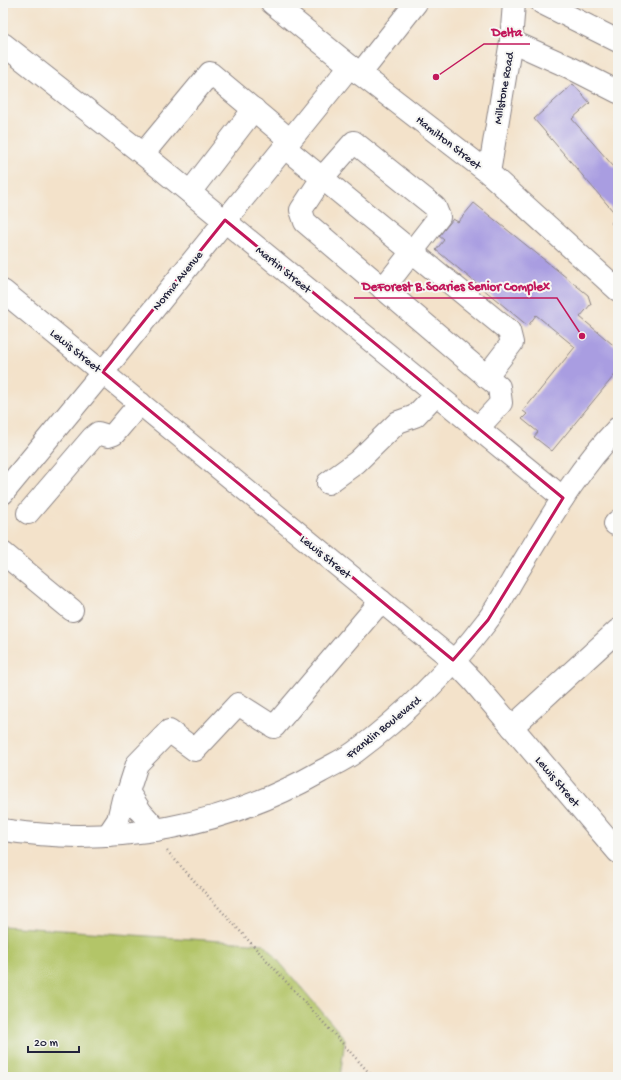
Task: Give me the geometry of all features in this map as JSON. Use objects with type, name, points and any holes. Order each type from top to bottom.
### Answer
[{"type":"street","name":"Hamilton Street","points":[[272,3],[355,70],[489,173],[615,282]]},
{"type":"street","name":"Norma Avenue","points":[[3,493],[103,372],[287,143],[416,3]]},
{"type":"street","name":"Millstone Road","points":[[489,173],[511,41],[514,3]]},
{"type":"street","points":[[542,3],[618,41]]},
{"type":"street","points":[[511,41],[569,66],[618,92]]},
{"type":"street","name":"Martin Street","points":[[3,44],[225,220],[563,498]]},
{"type":"street","points":[[143,154],[210,73],[254,109],[322,178],[509,331],[512,343],[486,377]]},
{"type":"street","points":[[190,192],[254,109]]},
{"type":"street","points":[[383,289],[439,217],[435,207],[354,142],[322,178],[301,210],[305,222],[383,289],[486,377],[499,387],[501,404],[478,428]]},
{"type":"street","name":"Lewis Street","points":[[3,291],[453,660],[618,852]]},
{"type":"street","points":[[328,483],[357,462],[398,422],[415,416],[436,394]]},
{"type":"street","points":[[28,513],[98,432],[108,436],[114,434],[140,403]]},
{"type":"street","name":"Franklin Boulevard","points":[[3,830],[32,834],[108,835],[157,830],[191,823],[261,802],[288,790],[347,757],[415,703],[488,620],[563,498],[618,428]]},
{"type":"street","points":[[3,553],[72,610]]},
{"type":"street","points":[[108,835],[118,820],[122,799],[128,792],[138,764],[170,731],[195,750],[238,704],[274,728],[381,601]]},
{"type":"street","points":[[512,727],[618,630]]},
{"type":"street","points":[[128,792],[141,812],[157,830]]},
{"type":"path","points":[[167,851],[373,1077]]},
{"type":"highlighted area","points":[[225,220],[563,498],[488,620],[453,660],[103,372]]},
{"type":"green space","points":[[3,926],[264,944],[345,1039],[340,1077],[3,1077]]},
{"type":"building","points":[[573,84],[590,103],[572,119],[614,167],[618,164],[618,207],[613,211],[534,119]]},
{"type":"building","points":[[474,203],[588,295],[591,304],[580,317],[618,349],[618,371],[552,451],[534,437],[538,432],[522,419],[527,414],[523,411],[575,347],[536,315],[528,326],[436,250],[444,240],[439,236],[453,219],[458,222]]},
{"type":"building","points":[[618,217],[618,230],[611,223]]},
{"type":"place","name":"Delta","points":[[436,77]]},
{"type":"place","name":"DeForest B.Soaries Senior Complex","points":[[582,336]]}]
